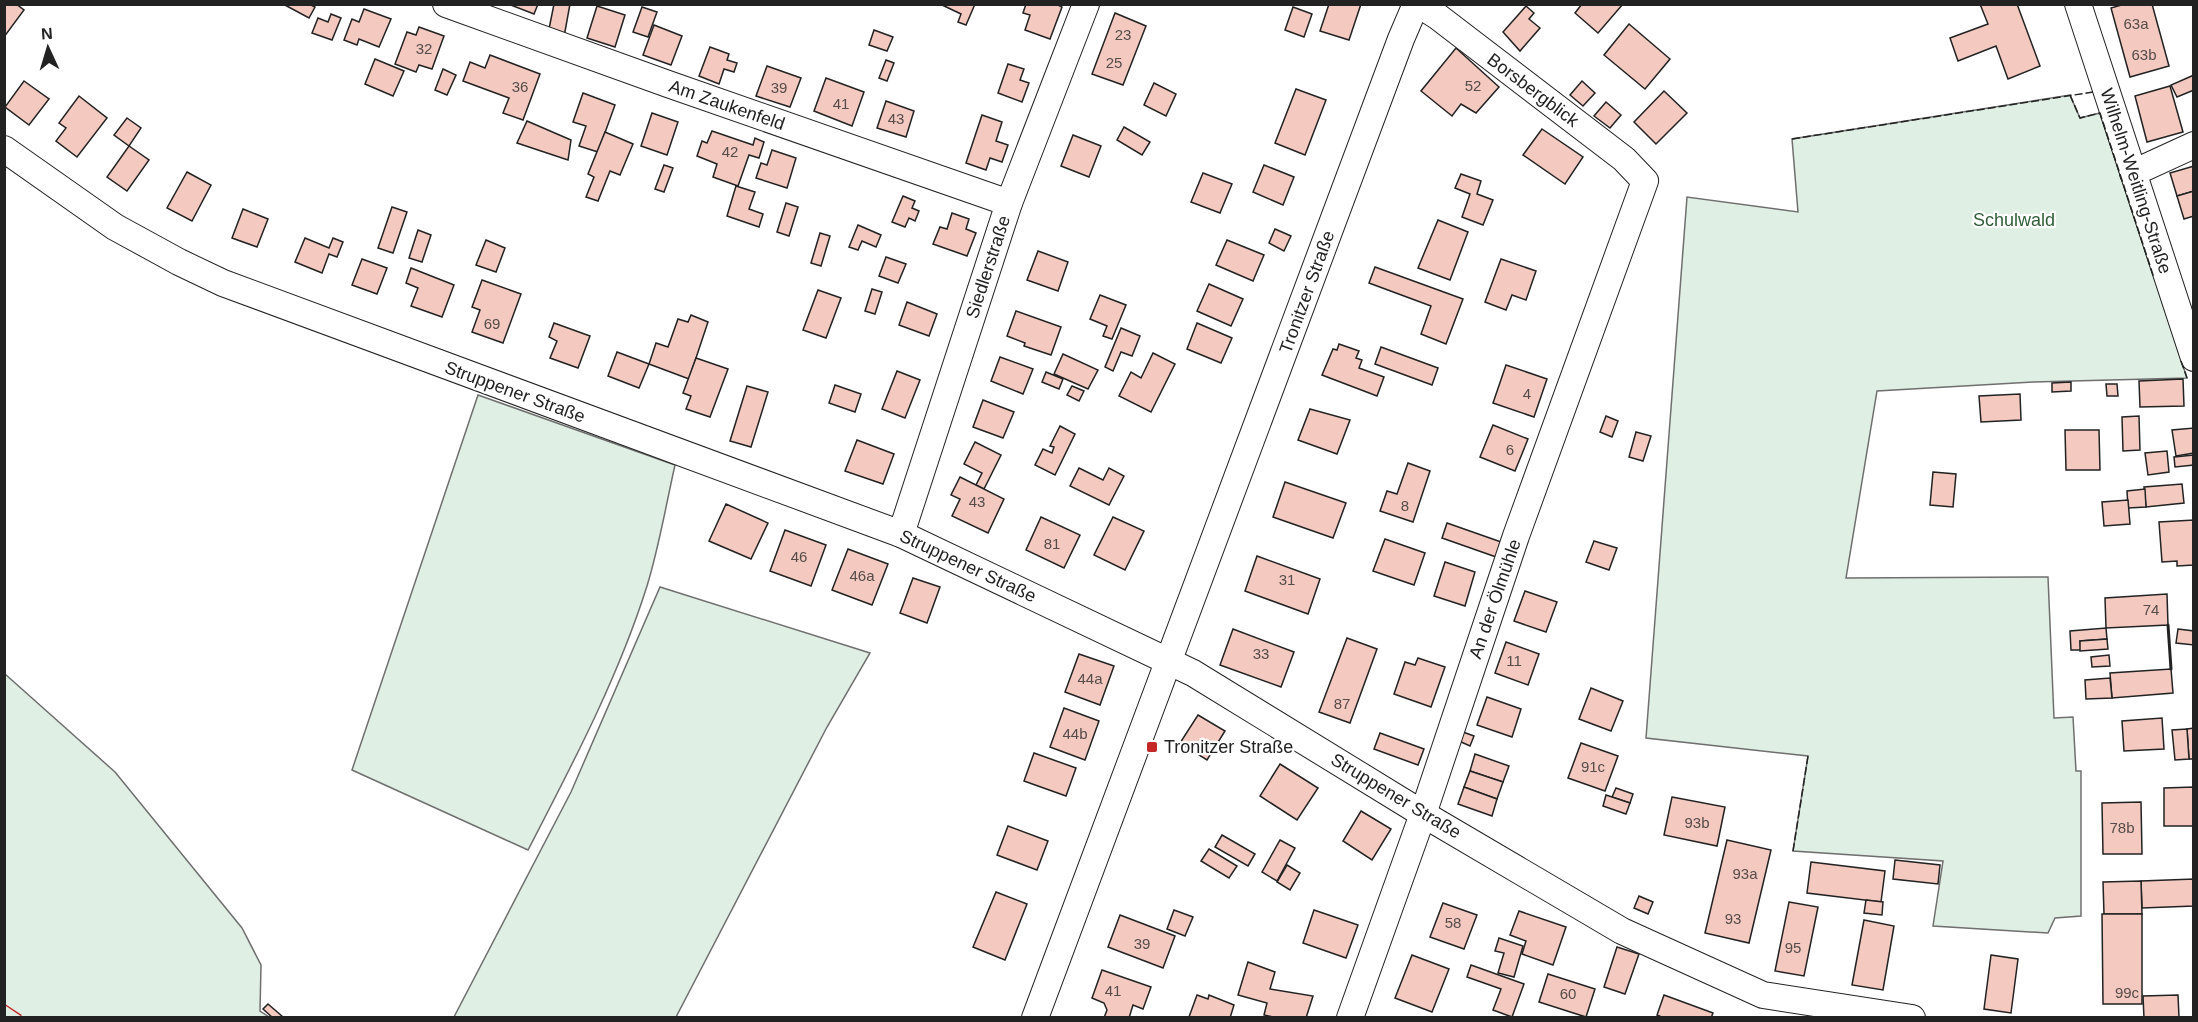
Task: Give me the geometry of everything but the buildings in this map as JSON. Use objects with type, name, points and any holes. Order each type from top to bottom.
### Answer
[{"type":"street","name":"Am Zaukenfeld","points":[[447,4],[1009,203]]},
{"type":"street","name":"Siedlerstraße","points":[[901,534],[1009,203],[1086,4]]},
{"type":"street","name":"Borsbergblick","points":[[1417,4],[1437,16],[1624,159],[1645,181]]},
{"type":"street","name":"Tronitzer Straße","points":[[1035,1017],[1401,39],[1417,4]]},
{"type":"street","name":"Wilhelm-Weitling-Straße","points":[[2078,4],[2193,358]]},
{"type":"street","points":[[2133,173],[2193,145]]},
{"type":"street","name":"Struppener Straße","points":[[4,149],[115,227],[223,283],[901,534],[1169,661],[1193,673],[1423,814],[1622,931],[1760,1006],[1912,1017]]},
{"type":"street","name":"An der Ölmühle","points":[[1350,1017],[1423,814],[1516,536],[1645,181]]},
{"type":"green space","name":"Schulwald","points":[[2070,95],[2080,118],[2100,113],[2187,378],[2033,382],[1877,391],[1846,578],[2048,577],[2054,718],[2073,717],[2076,771],[2081,771],[2081,916],[2055,918],[2048,933],[1933,926],[1943,861],[1793,851],[1808,756],[1646,738],[1687,197],[1798,212],[1792,139]]},
{"type":"green space","points":[[478,395],[675,465],[655,556],[635,620],[593,721],[528,850],[352,770]]},
{"type":"green space","points":[[660,587],[870,653],[827,727],[676,1017],[454,1017],[571,792]]},
{"type":"green space","points":[[5,674],[115,772],[242,928],[261,965],[260,1011],[269,1017],[5,1017]]},
{"type":"fence","points":[[1792,139],[2093,92]]},
{"type":"fence","points":[[2070,95],[2080,118],[2100,113],[2154,278]]},
{"type":"fence","points":[[2181,361],[2187,378]]},
{"type":"fence","points":[[1793,851],[1808,756]]},
{"type":"wall","points":[[2168,625],[2171,669]]},
{"type":"power","points":[[4,1004],[25,1018]]},
{"type":"place","name":"Tronitzer Straße","points":[[1152,747]]}]
